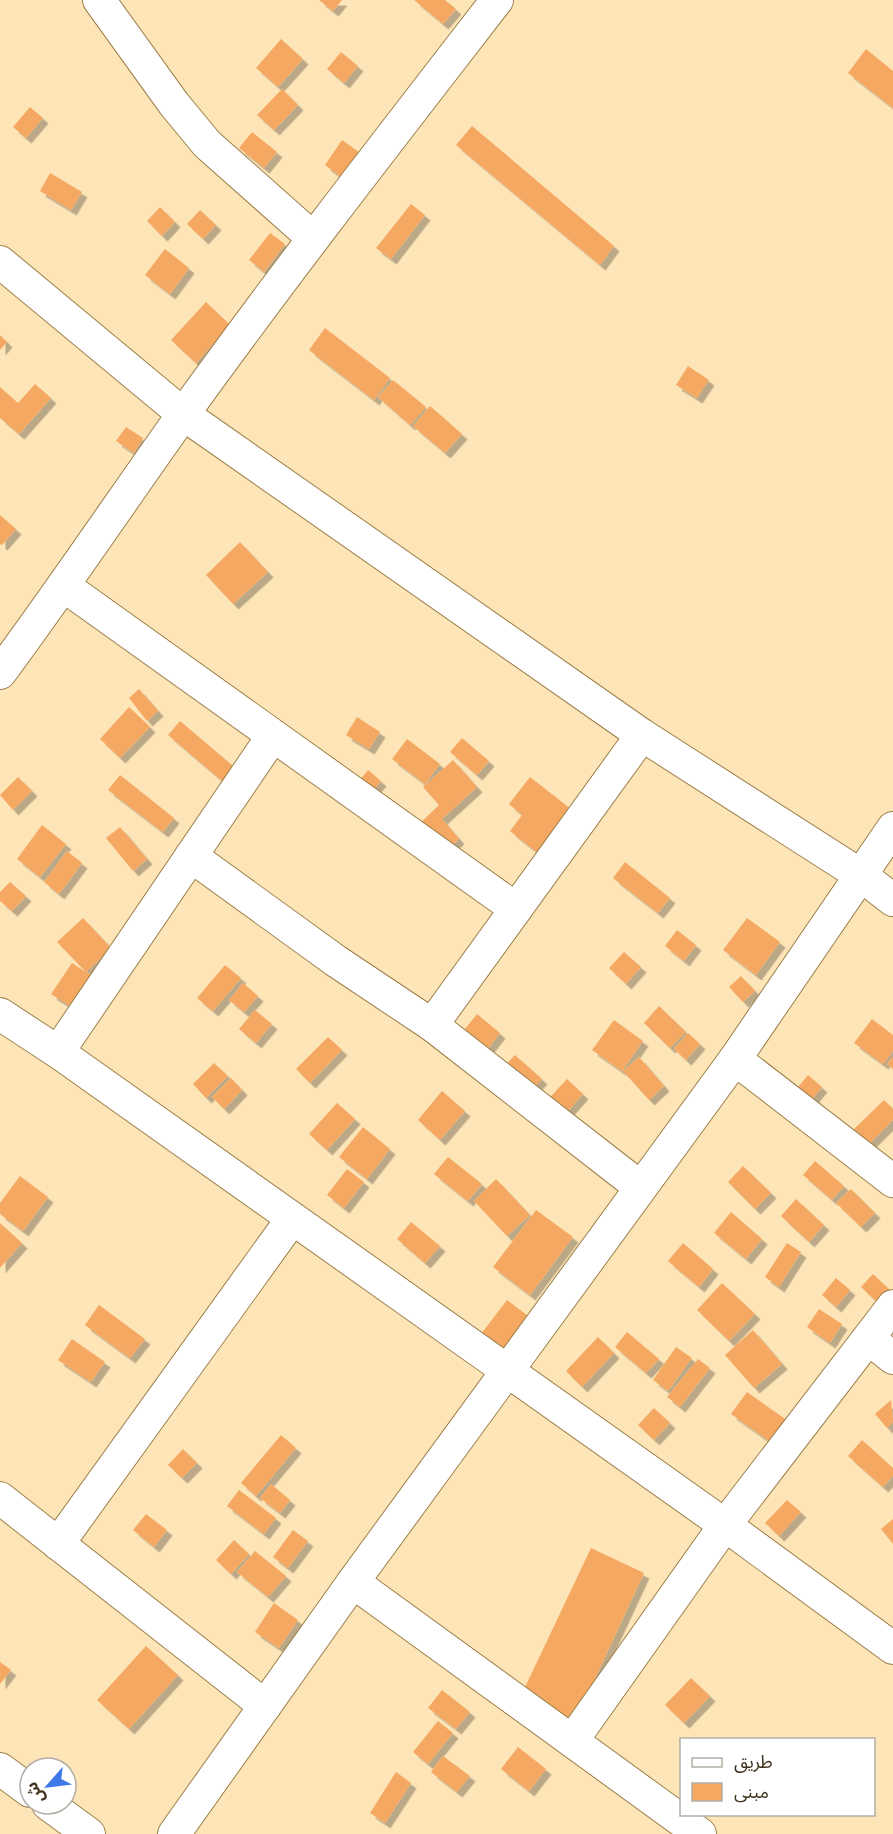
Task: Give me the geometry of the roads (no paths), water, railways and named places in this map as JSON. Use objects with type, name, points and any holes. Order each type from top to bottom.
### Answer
[{"type":"street","points":[[99,0],[174,104],[207,144],[313,238]]},
{"type":"street","points":[[0,673],[64,586],[183,414],[313,238],[497,0]]},
{"type":"street","points":[[0,262],[183,414],[642,735],[862,876],[893,900]]},
{"type":"street","points":[[64,586],[272,737],[516,909]]},
{"type":"street","points":[[432,1025],[642,735]]},
{"type":"street","points":[[58,1052],[272,737]]},
{"type":"street","points":[[174,1834],[353,1582],[735,1059],[893,828]]},
{"type":"street","points":[[191,856],[336,961],[432,1025],[640,1188]]},
{"type":"street","points":[[0,1014],[58,1052],[506,1372],[725,1525],[893,1648]]},
{"type":"street","points":[[735,1059],[893,1181]]},
{"type":"street","points":[[58,1544],[292,1219]]},
{"type":"street","points":[[572,1741],[725,1525],[881,1349],[893,1306]]},
{"type":"street","points":[[0,1498],[265,1706]]},
{"type":"street","points":[[353,1582],[700,1834]]},
{"type":"street","points":[[0,1769],[18,1782]]},
{"type":"street","points":[[64,1816],[89,1834]]}]
